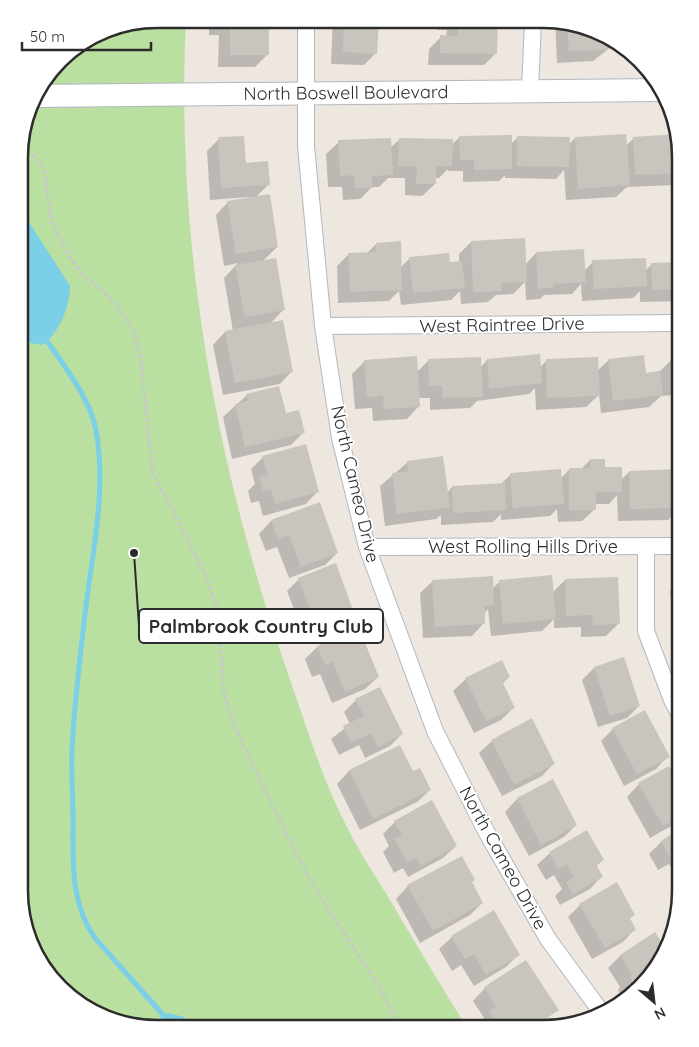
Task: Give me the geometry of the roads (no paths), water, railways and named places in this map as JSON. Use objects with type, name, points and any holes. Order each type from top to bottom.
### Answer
[{"type":"street","name":"North Cameo Drive","points":[[306,28],[306,146],[323,326],[340,438],[367,547],[435,731],[487,833],[548,939],[598,1007]]},
{"type":"street","points":[[530,91],[533,28]]},
{"type":"street","name":"North Boswell Boulevard","points":[[43,96],[653,90]]},
{"type":"street","name":"West Raintree Drive","points":[[323,326],[672,323]]},
{"type":"street","points":[[646,546],[646,631],[671,698]]},
{"type":"street","name":"West Rolling Hills Drive","points":[[367,547],[671,546]]},
{"type":"water","points":[[28,220],[70,286],[66,311],[54,334],[42,345],[28,342]]},
{"type":"water","points":[[168,1013],[186,1019],[160,1019]]},
{"type":"waterway","points":[[47,341],[83,395],[93,418],[99,453],[100,476],[97,522],[79,665],[72,750],[73,865],[77,896],[87,925],[95,938],[164,1016]]},
{"type":"place","name":"Palmbrook Country Club","points":[[134,553]]}]
